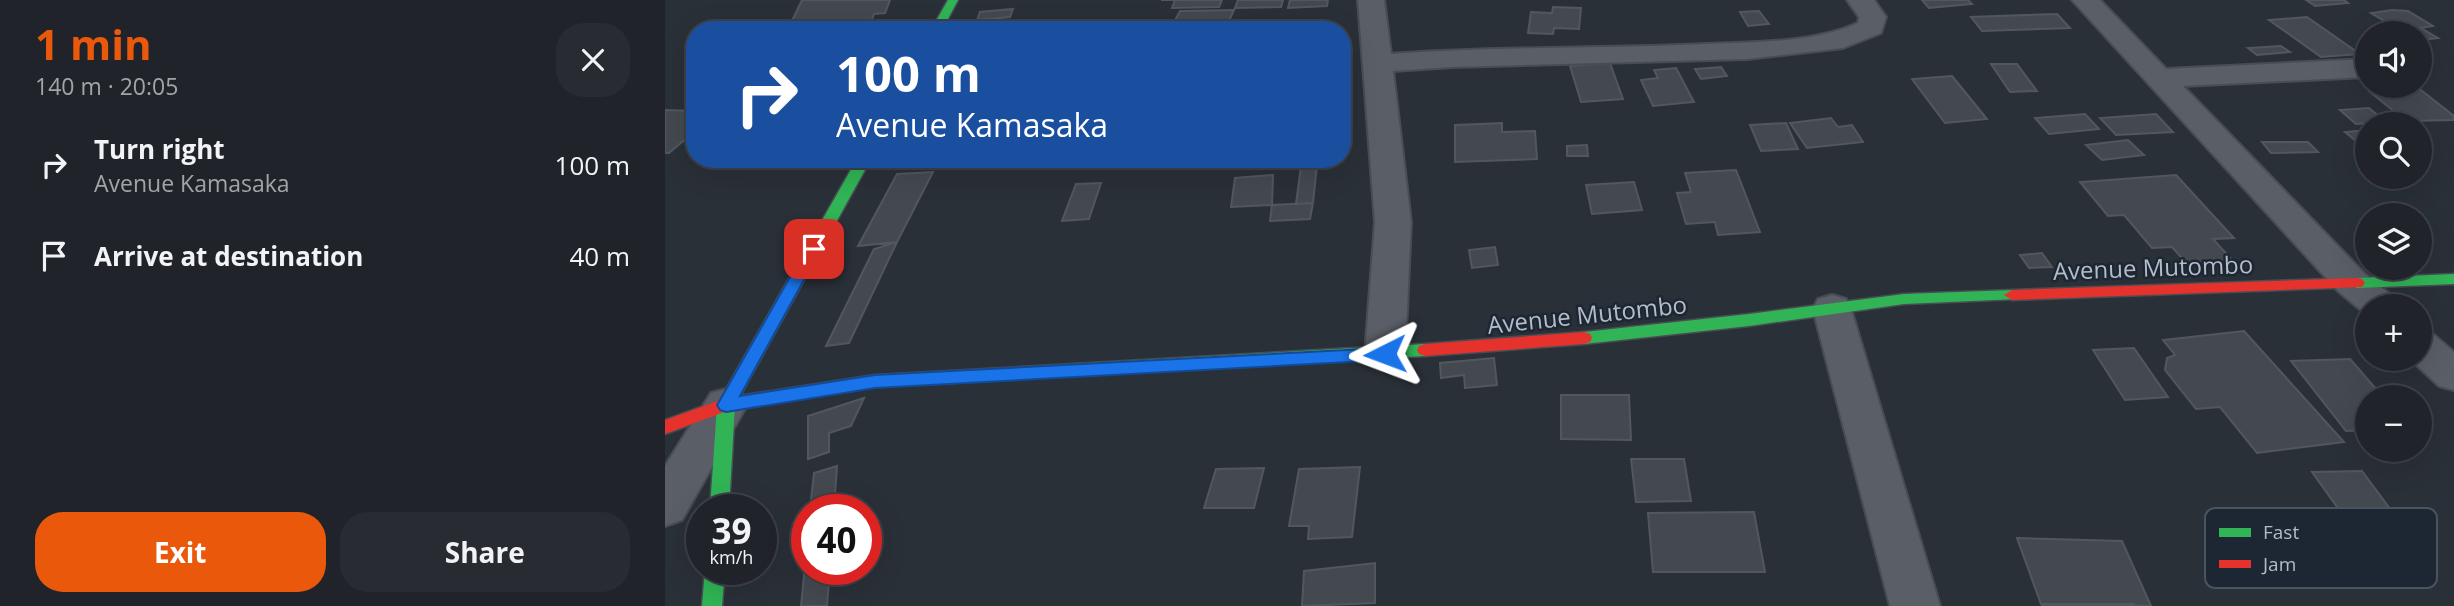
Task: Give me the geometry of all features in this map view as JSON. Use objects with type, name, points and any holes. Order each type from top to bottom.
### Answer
[{"type":"street","points":[[941,21],[953,0]]},
{"type":"street","points":[[1371,0],[1393,222],[1385,354]]},
{"type":"street","points":[[1377,64],[1453,58],[1747,51],[1843,40],[1871,27],[1873,17],[1860,0]]},
{"type":"street","points":[[2085,0],[2364,294]]},
{"type":"street","points":[[2157,78],[2355,69]]},
{"type":"street","points":[[665,506],[726,405],[858,168]]},
{"type":"street","name":"Avenue Mutombo","points":[[2364,294],[2454,279]]},
{"type":"street","name":"Avenue Mutombo","points":[[665,427],[726,405],[875,381],[1385,354],[1523,344],[1904,299],[2355,294]]},
{"type":"street","points":[[1832,309],[1915,606]]},
{"type":"street","points":[[2432,356],[2454,375]]},
{"type":"street","points":[[720,494],[726,405]]},
{"type":"street","points":[[712,606],[714,585]]},
{"type":"building","points":[[802,0],[890,0],[885,13],[874,14],[871,21],[792,21]]},
{"type":"building","points":[[1175,0],[1222,0],[1219,7],[1172,8]]},
{"type":"building","points":[[1238,0],[1283,0],[1281,7],[1235,8]]},
{"type":"building","points":[[1290,0],[1328,0],[1327,6],[1288,8]]},
{"type":"building","points":[[1922,0],[1968,0],[1972,4],[1929,8]]},
{"type":"building","points":[[2306,0],[2344,0],[2348,3],[2315,6]]},
{"type":"building","points":[[1553,7],[1581,8],[1579,29],[1554,28],[1553,34],[1528,33],[1531,12],[1552,13]]},
{"type":"building","points":[[1013,9],[1010,17],[977,20],[980,12]]},
{"type":"building","points":[[1234,10],[1229,21],[1175,21],[1180,11]]},
{"type":"building","points":[[1759,11],[1769,24],[1748,26],[1740,12]]},
{"type":"building","points":[[2408,11],[2425,21],[2385,21],[2371,13]]},
{"type":"building","points":[[2057,14],[2070,28],[1982,31],[1971,17]]},
{"type":"building","points":[[2307,17],[2355,51],[2355,54],[2321,57],[2269,20]]},
{"type":"building","points":[[2281,46],[2290,52],[2257,55],[2248,48]]},
{"type":"building","points":[[1610,63],[1623,99],[1581,102],[1570,66]]},
{"type":"building","points":[[1991,64],[2017,64],[2037,91],[2010,92]]},
{"type":"building","points":[[1721,67],[1727,76],[1701,79],[1695,69]]},
{"type":"building","points":[[1676,68],[1694,102],[1653,106],[1641,80],[1658,78],[1654,70]]},
{"type":"building","points":[[1952,76],[1987,119],[1945,123],[1912,79]]},
{"type":"building","points":[[2377,98],[2431,98],[2454,116],[2454,120],[2432,120],[2432,112],[2395,112]]},
{"type":"building","points":[[2369,108],[2374,112],[2355,112],[2355,123],[2340,110]]},
{"type":"building","points":[[665,110],[686,111],[686,139],[669,153],[665,153]]},
{"type":"building","points":[[2085,114],[2099,129],[2049,134],[2035,118]]},
{"type":"building","points":[[2156,114],[2173,132],[2116,135],[2100,118]]},
{"type":"building","points":[[1831,118],[1838,127],[1852,125],[1863,142],[1807,148],[1790,123]]},
{"type":"building","points":[[1502,123],[1502,132],[1535,131],[1537,159],[1455,162],[1455,125]]},
{"type":"building","points":[[1786,123],[1798,149],[1761,151],[1750,125]]},
{"type":"building","points":[[2355,131],[2355,140],[2345,132]]},
{"type":"building","points":[[2128,140],[2144,155],[2102,160],[2086,145]]},
{"type":"building","points":[[2262,142],[2308,142],[2318,152],[2271,153]]},
{"type":"building","points":[[1587,145],[1588,156],[1567,156],[1567,146]]},
{"type":"building","points":[[1301,168],[1317,168],[1313,203],[1296,204]]},
{"type":"building","points":[[1736,170],[1760,232],[1718,235],[1715,222],[1686,224],[1677,193],[1691,192],[1685,173]]},
{"type":"building","points":[[933,172],[897,242],[858,246],[897,174]]},
{"type":"building","points":[[1273,175],[1272,205],[1231,207],[1235,178]]},
{"type":"building","points":[[2176,175],[2234,238],[2213,239],[2232,260],[2186,263],[2172,247],[2152,248],[2124,215],[2108,216],[2080,182]]},
{"type":"building","points":[[1634,182],[1642,210],[1592,214],[1586,185]]},
{"type":"building","points":[[1101,183],[1089,219],[1062,221],[1076,184]]},
{"type":"building","points":[[1313,203],[1310,219],[1270,221],[1272,205]]},
{"type":"building","points":[[897,242],[849,343],[826,346],[874,249]]},
{"type":"building","points":[[1495,247],[1498,265],[1472,268],[1469,250]]},
{"type":"building","points":[[2042,253],[2052,267],[2029,268],[2020,255]]},
{"type":"building","points":[[2244,331],[2344,442],[2257,453],[2220,407],[2196,409],[2165,370],[2167,358],[2175,355],[2163,340]]},
{"type":"building","points":[[2134,348],[2168,397],[2125,400],[2093,350]]},
{"type":"building","points":[[1494,358],[1497,385],[1465,388],[1464,375],[1441,378],[1440,363]]},
{"type":"building","points":[[2350,359],[2355,365],[2355,371],[2360,371],[2373,385],[2355,385],[2355,431],[2346,431],[2291,361]]},
{"type":"building","points":[[1561,395],[1629,395],[1631,440],[1561,439]]},
{"type":"building","points":[[864,398],[851,426],[829,433],[829,452],[808,459],[808,416]]},
{"type":"building","points":[[1631,459],[1684,459],[1691,501],[1636,502]]},
{"type":"building","points":[[837,466],[835,494],[812,494],[814,473]]},
{"type":"building","points":[[1360,467],[1352,537],[1308,539],[1309,526],[1289,526],[1299,469]]},
{"type":"building","points":[[1264,468],[1254,508],[1204,508],[1216,469]]},
{"type":"building","points":[[2362,471],[2389,508],[2338,508],[2312,472]]},
{"type":"building","points":[[1754,512],[1765,572],[1653,572],[1648,513]]},
{"type":"building","points":[[2017,538],[2122,541],[2151,606],[2041,604]]},
{"type":"building","points":[[1375,563],[1375,603],[1302,606],[1304,571]]},
{"type":"building","points":[[803,585],[829,585],[827,606],[801,606]]},
{"type":"building","points":[[2041,604],[2134,604],[2135,606],[2042,606]]},
{"type":"traffic: fast","points":[[941,21],[953,0]]},
{"type":"traffic: fast","points":[[720,494],[726,405],[859,168]]},
{"type":"traffic: fast","points":[[2357,283],[2454,279]]},
{"type":"traffic: fast","points":[[1584,338],[1904,299],[2012,295]]},
{"type":"traffic: fast","points":[[951,377],[1425,350]]},
{"type":"traffic: fast","points":[[712,606],[714,585]]},
{"type":"traffic: jam","points":[[2012,295],[2357,283]]},
{"type":"traffic: jam","points":[[1425,350],[1584,338]]},
{"type":"traffic: jam","points":[[665,427],[726,405],[875,381],[951,377]]},
{"type":"route","points":[[814,249],[726,405],[875,381],[1385,354]]}]
